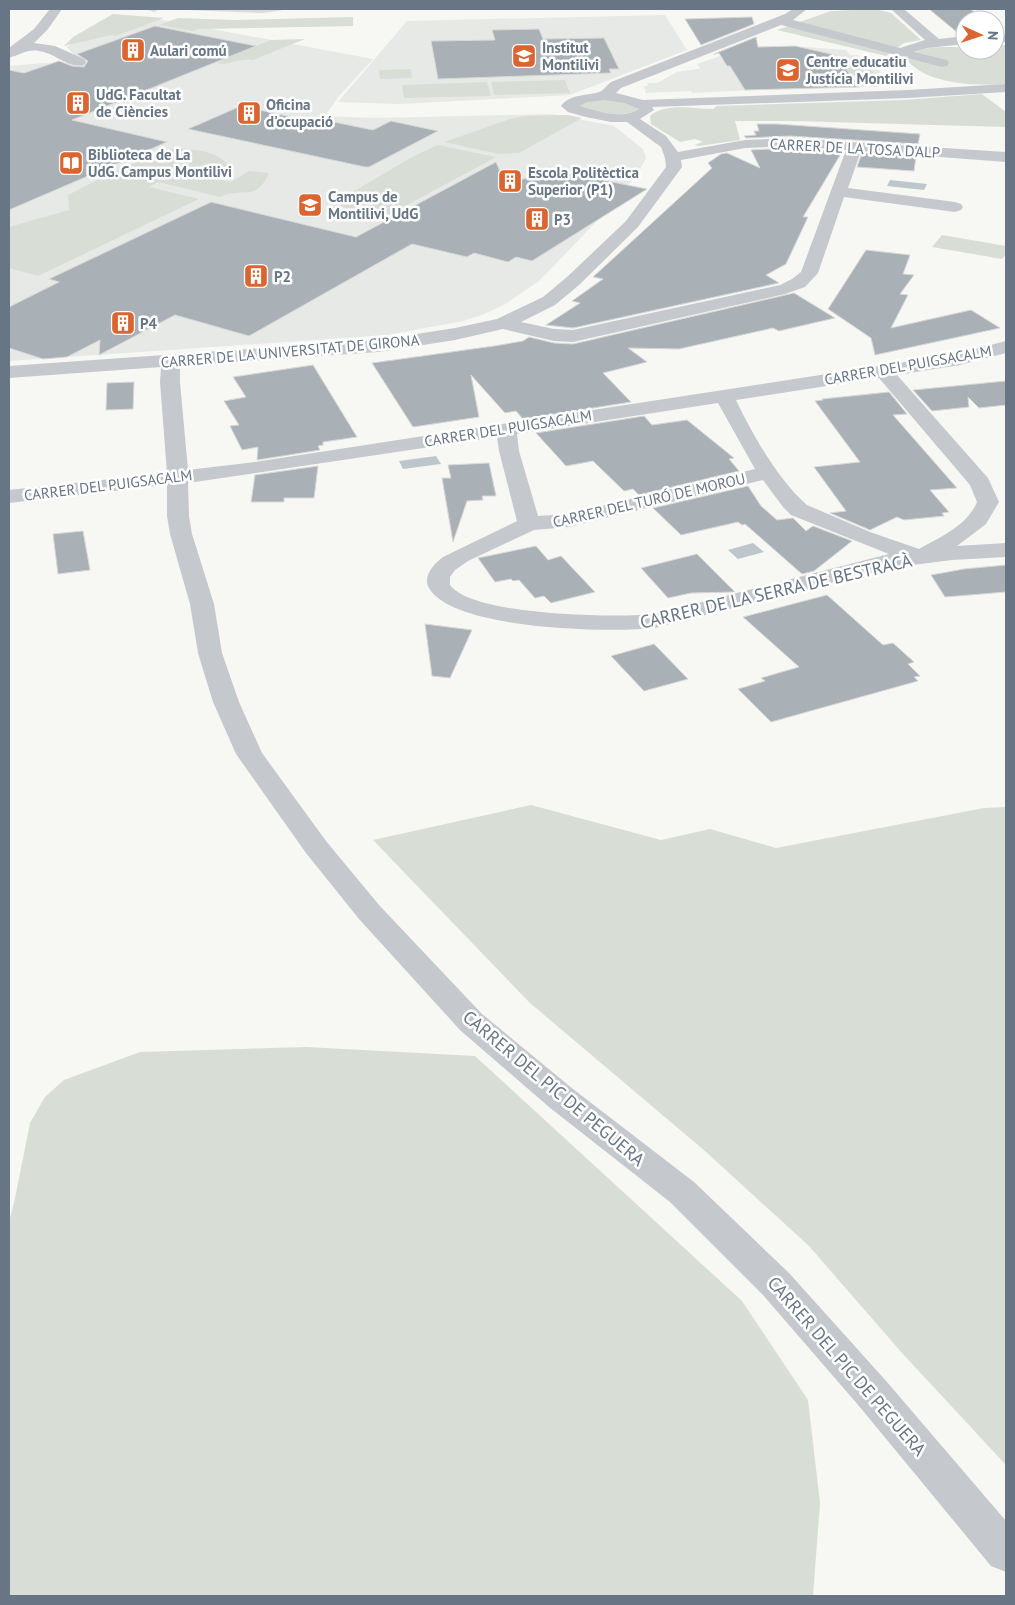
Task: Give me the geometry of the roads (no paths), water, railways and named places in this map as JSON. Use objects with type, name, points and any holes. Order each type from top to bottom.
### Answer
[{"type":"street","points":[[11,55],[37,34],[56,9]]},
{"type":"street","points":[[11,55],[42,54],[49,34],[70,9]]},
{"type":"street","points":[[604,96],[616,85],[790,17],[801,9]]},
{"type":"street","points":[[897,9],[935,42]]},
{"type":"street","points":[[782,21],[942,63]]},
{"type":"street","points":[[904,70],[898,63],[902,52],[935,42],[955,41]]},
{"type":"street","points":[[917,78],[935,92]]},
{"type":"street","points":[[642,104],[647,110],[642,114],[631,117],[594,114],[568,106],[584,98],[604,96],[642,104],[1006,88]]},
{"type":"street","points":[[631,117],[633,121],[669,145],[674,157]]},
{"type":"street","name":"CARRER DE LA TOSA D'ALP","points":[[674,157],[758,142],[804,142],[1006,157]]},
{"type":"street","points":[[503,323],[554,335],[573,336],[785,289],[797,284],[810,273],[855,146]]},
{"type":"street","name":"CARRER DE LA UNIVERSITAT DE GIRONA","points":[[9,372],[378,346],[454,334],[503,323],[549,301],[632,224],[674,167],[674,157]]},
{"type":"street","points":[[839,192],[955,207]]},
{"type":"street","name":"CARRER DEL PUIGSACALM","points":[[9,497],[56,493],[179,476],[255,468],[960,359],[1006,347]]},
{"type":"street","name":"CARRER DEL PIC DE PEGUERA","points":[[172,361],[170,382],[179,476],[178,516],[181,534],[202,604],[210,653],[226,702],[249,754],[316,847],[369,912],[471,1022],[561,1098],[682,1192],[776,1284],[874,1394],[1006,1552]]},
{"type":"street","points":[[724,396],[732,413],[769,472],[788,500],[799,510],[872,541],[921,557],[968,528],[982,514],[988,502],[980,483],[884,371]]},
{"type":"street","points":[[506,429],[509,451],[529,525]]},
{"type":"street","name":"CARRER DEL TURÓ DE MOROU","points":[[529,525],[564,521],[769,472]]},
{"type":"street","name":"CARRER DE LA SERRA DE BESTRACÀ","points":[[529,525],[495,539],[444,568],[438,577],[442,592],[458,603],[483,611],[600,624],[637,624],[665,619],[888,561],[1006,550]]},
{"type":"place","name":"Aulari comú","points":[[133,50]]},
{"type":"place","name":"Institut Montilivi","points":[[524,56]]},
{"type":"place","name":"Centre educatiu Justícia Montilivi","points":[[788,70]]},
{"type":"place","name":"UdG. Facultat de Ciències","points":[[78,103]]},
{"type":"place","name":"Oficina d'ocupació","points":[[249,113]]},
{"type":"place","name":"Biblioteca de La UdG. Campus Montilivi","points":[[71,163]]},
{"type":"place","name":"Escola Politèctica Superior (P1)","points":[[510,181]]},
{"type":"place","name":"Campus de Montilivi, UdG","points":[[310,205]]},
{"type":"place","name":"P3","points":[[537,219]]},
{"type":"place","name":"P2","points":[[256,276]]},
{"type":"place","name":"P4","points":[[123,323]]}]
